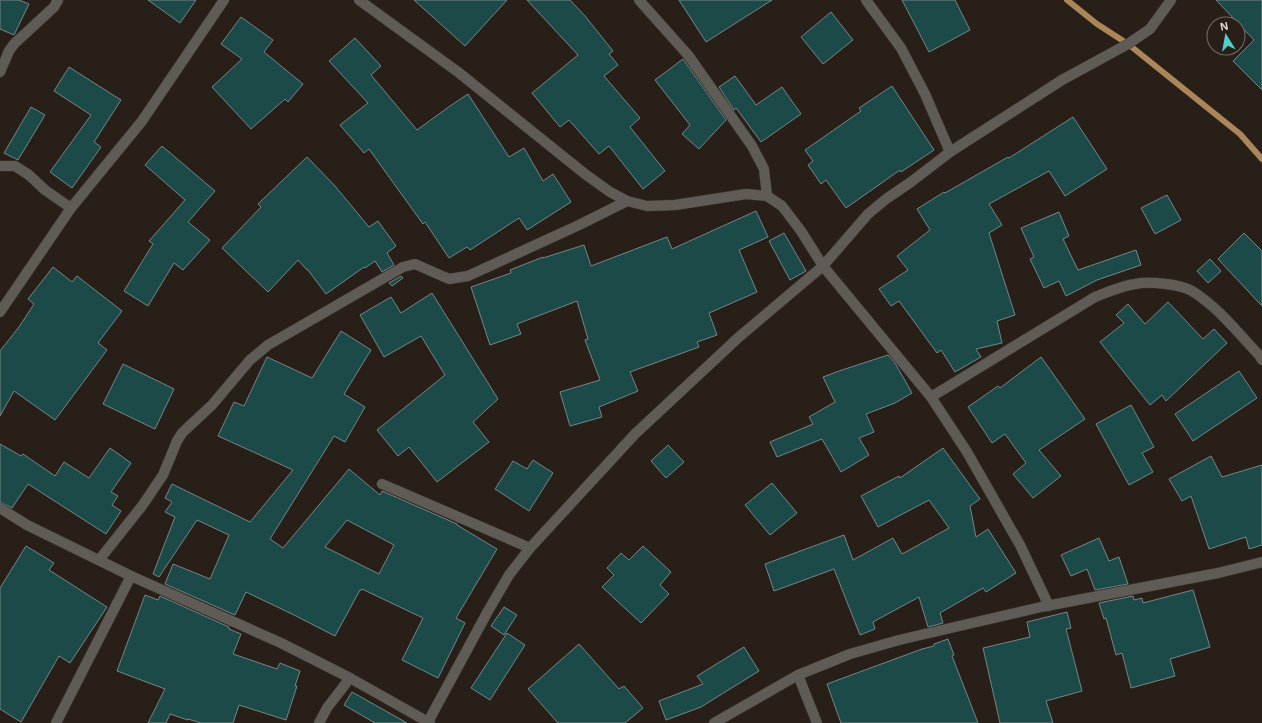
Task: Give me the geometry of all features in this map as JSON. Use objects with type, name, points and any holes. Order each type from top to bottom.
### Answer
[{"type":"street","points":[[0,72],[9,51],[14,44],[54,7],[58,0]]},
{"type":"street","points":[[0,312],[71,208],[142,121],[224,0]]},
{"type":"street","points":[[359,0],[458,72],[585,174],[610,192],[627,201],[647,206],[675,204],[746,194],[767,196],[782,206],[801,231],[823,266],[931,397],[967,452],[1016,538],[1049,606]]},
{"type":"street","points":[[639,0],[688,55],[752,146],[764,169],[767,196]]},
{"type":"street","points":[[866,0],[901,48],[925,94],[950,152]]},
{"type":"street","points":[[0,508],[27,525],[131,576],[281,644],[350,678],[429,722],[488,611],[509,575],[530,548],[635,434],[739,337],[823,266],[868,214],[886,199],[950,152],[1062,80],[1128,44],[1150,29],[1171,0]]},
{"type":"street","points":[[1,165],[15,166],[71,208]]},
{"type":"street","points":[[99,560],[142,506],[163,475],[177,441],[182,433],[212,405],[250,360],[268,346],[403,267],[415,264],[450,279],[468,276],[579,225],[627,201]]},
{"type":"street","points":[[931,397],[1094,297],[1137,283],[1163,283],[1191,290],[1212,306],[1262,360]]},
{"type":"street","points":[[382,484],[530,548]]},
{"type":"street","points":[[714,723],[798,675],[850,654],[892,642],[1049,606],[1218,574],[1262,562]]},
{"type":"street","points":[[56,723],[131,576]]},
{"type":"street","points":[[798,675],[817,723]]},
{"type":"street","points":[[319,723],[327,708],[350,678]]},
{"type":"building","points":[[0,0],[19,0],[29,4],[14,35],[0,29]]},
{"type":"building","points":[[148,0],[196,0],[180,23]]},
{"type":"building","points":[[414,0],[507,0],[465,46]]},
{"type":"building","points":[[527,0],[570,0],[613,51],[609,54],[618,65],[604,76],[640,118],[630,127],[665,171],[643,189],[609,146],[599,154],[569,120],[560,127],[532,93],[578,55]]},
{"type":"building","points":[[679,0],[772,0],[706,42]]},
{"type":"building","points":[[902,0],[955,0],[970,30],[929,52]]},
{"type":"building","points":[[1216,0],[1262,0],[1262,90],[1233,61],[1238,56],[1246,56],[1246,48],[1254,40],[1246,32],[1246,16],[1231,16]]},
{"type":"building","points":[[831,12],[853,40],[823,64],[801,37]]},
{"type":"building","points":[[241,17],[273,40],[264,52],[303,84],[288,102],[285,99],[251,129],[212,87],[242,59],[221,44]]},
{"type":"building","points":[[355,38],[381,66],[371,75],[417,130],[468,94],[509,157],[524,148],[543,181],[553,174],[571,202],[527,230],[519,218],[470,250],[467,247],[449,258],[425,222],[423,224],[369,149],[364,153],[340,125],[368,103],[329,61]]},
{"type":"building","points":[[683,59],[726,120],[699,149],[682,134],[690,125],[655,80]]},
{"type":"building","points":[[69,67],[121,100],[94,142],[101,147],[72,188],[50,172],[91,115],[54,91]]},
{"type":"building","points":[[735,76],[756,105],[782,87],[801,114],[761,142],[736,108],[734,110],[719,87]]},
{"type":"building","points":[[892,86],[934,150],[901,172],[900,170],[846,208],[826,180],[821,184],[808,165],[813,161],[805,150],[861,111],[859,108]]},
{"type":"building","points":[[31,107],[45,115],[18,160],[4,153]]},
{"type":"building","points":[[1073,117],[1107,169],[1065,196],[1049,171],[989,204],[1002,225],[989,233],[1015,315],[997,321],[1002,343],[976,349],[981,357],[955,372],[941,350],[937,353],[899,301],[891,306],[879,289],[908,270],[897,256],[930,230],[917,209],[944,192],[945,193],[1008,157],[1009,158]]},
{"type":"building","points":[[162,146],[215,191],[188,222],[210,240],[183,270],[174,263],[148,306],[124,291],[153,244],[149,241],[185,200],[145,165]]},
{"type":"building","points":[[307,157],[335,186],[369,227],[378,221],[396,246],[387,253],[394,265],[382,272],[375,261],[326,294],[308,270],[298,260],[268,292],[222,248],[261,207],[258,204]]},
{"type":"building","points":[[1167,195],[1181,220],[1155,234],[1141,208]]},
{"type":"building","points":[[756,211],[768,237],[739,250],[757,292],[709,313],[717,335],[697,342],[699,347],[630,372],[638,391],[599,407],[602,417],[570,426],[560,392],[600,380],[585,340],[588,339],[577,301],[517,324],[521,334],[490,345],[471,287],[511,273],[510,270],[543,257],[584,245],[591,266],[667,237],[672,249]]},
{"type":"building","points":[[1059,212],[1069,236],[1063,239],[1078,270],[1136,250],[1141,265],[1097,280],[1066,296],[1059,281],[1044,288],[1030,259],[1034,257],[1021,228]]},
{"type":"building","points":[[784,233],[806,271],[790,280],[769,241]]},
{"type":"building","points":[[1244,233],[1262,251],[1262,306],[1218,259]]},
{"type":"building","points":[[1210,259],[1221,271],[1208,283],[1197,271]]},
{"type":"building","points":[[53,267],[72,282],[77,276],[122,311],[98,343],[107,350],[55,420],[14,391],[0,416],[0,351],[19,327],[34,304],[28,299]]},
{"type":"building","points":[[401,276],[403,278],[392,286],[389,283]]},
{"type":"building","points":[[432,293],[498,399],[473,422],[489,442],[437,482],[409,447],[398,456],[377,430],[445,375],[421,336],[384,357],[360,315],[391,297],[401,313]]},
{"type":"building","points":[[1168,302],[1203,339],[1214,329],[1227,343],[1166,401],[1162,395],[1150,405],[1100,342],[1124,323],[1116,315],[1128,304],[1145,324]]},
{"type":"building","points":[[341,331],[371,350],[344,394],[365,407],[345,442],[334,436],[270,539],[283,548],[349,469],[380,495],[382,491],[457,524],[497,549],[456,618],[465,623],[438,678],[402,660],[423,618],[362,589],[360,590],[335,636],[246,592],[235,615],[165,584],[173,564],[210,579],[229,535],[197,520],[159,577],[153,574],[175,517],[165,512],[172,502],[165,498],[172,484],[250,522],[293,470],[218,436],[234,402],[244,406],[267,357],[312,378]],"holes":[[[347,520],[394,545],[379,574],[325,547]]]},
{"type":"building","points":[[888,355],[895,363],[912,393],[895,403],[866,414],[874,432],[859,438],[869,455],[841,472],[822,439],[777,457],[770,442],[813,424],[809,417],[835,402],[823,377]]},
{"type":"building","points":[[1041,357],[1085,419],[1039,450],[1061,476],[1033,498],[1013,474],[1026,463],[1005,434],[992,443],[968,407],[998,386],[1000,388]]},
{"type":"building","points":[[123,364],[174,389],[155,429],[103,404]]},
{"type":"building","points":[[1239,371],[1257,398],[1193,441],[1175,414]]},
{"type":"building","points":[[1131,405],[1154,447],[1142,453],[1153,472],[1129,485],[1096,424]]},
{"type":"building","points":[[0,444],[21,456],[23,454],[55,476],[64,462],[89,478],[110,448],[131,463],[111,492],[118,496],[112,505],[121,511],[106,534],[28,484],[12,508],[0,502]]},
{"type":"building","points":[[668,445],[684,462],[666,478],[651,461]]},
{"type":"building","points":[[943,448],[980,499],[970,506],[976,537],[988,529],[1016,573],[986,592],[983,588],[940,613],[943,623],[928,627],[919,597],[873,622],[875,629],[860,635],[834,569],[774,591],[765,564],[844,535],[853,560],[893,538],[902,554],[949,528],[929,500],[878,527],[861,496],[899,476],[900,478]]},
{"type":"building","points":[[1211,456],[1222,477],[1262,465],[1262,545],[1249,549],[1246,537],[1209,549],[1191,496],[1182,501],[1169,479]]},
{"type":"building","points":[[533,460],[553,473],[529,511],[495,489],[513,461],[527,469]]},
{"type":"building","points":[[772,483],[797,513],[770,535],[745,505]]},
{"type":"building","points":[[1099,538],[1109,561],[1119,557],[1128,584],[1095,590],[1087,569],[1071,576],[1061,555]]},
{"type":"building","points":[[26,546],[54,563],[49,570],[107,607],[70,663],[59,656],[21,722],[0,709],[0,588]]},
{"type":"building","points":[[643,546],[671,572],[660,585],[669,594],[641,623],[602,587],[614,575],[607,568],[621,553],[629,560]]},
{"type":"building","points":[[1193,590],[1210,647],[1170,659],[1175,676],[1131,688],[1122,653],[1116,655],[1106,618],[1104,619],[1099,603],[1133,596],[1134,600],[1142,598],[1143,603]]},
{"type":"building","points":[[145,595],[158,600],[160,596],[229,627],[229,629],[241,634],[233,654],[277,669],[280,663],[300,671],[295,686],[297,686],[286,720],[239,705],[233,723],[201,723],[170,714],[166,723],[148,723],[165,689],[117,671]]},
{"type":"building","points":[[504,607],[517,615],[504,635],[491,626]]},
{"type":"building","points":[[1067,612],[1071,628],[1066,629],[1082,691],[1046,701],[1053,723],[1000,723],[983,648],[1030,637],[1027,622]]},
{"type":"building","points":[[507,633],[525,645],[490,700],[471,688]]},
{"type":"building","points":[[948,639],[954,655],[952,656],[978,723],[841,723],[827,684],[934,646],[934,644]]},
{"type":"building","points":[[579,644],[619,689],[624,686],[643,708],[625,723],[558,723],[528,689]]},
{"type":"building","points":[[744,647],[759,671],[701,707],[666,720],[659,701],[703,684],[697,676]]},
{"type":"building","points":[[352,692],[407,723],[375,723],[344,705]]},
{"type":"waterway","points":[[1067,0],[1097,24],[1128,44],[1240,134],[1262,159]]}]
